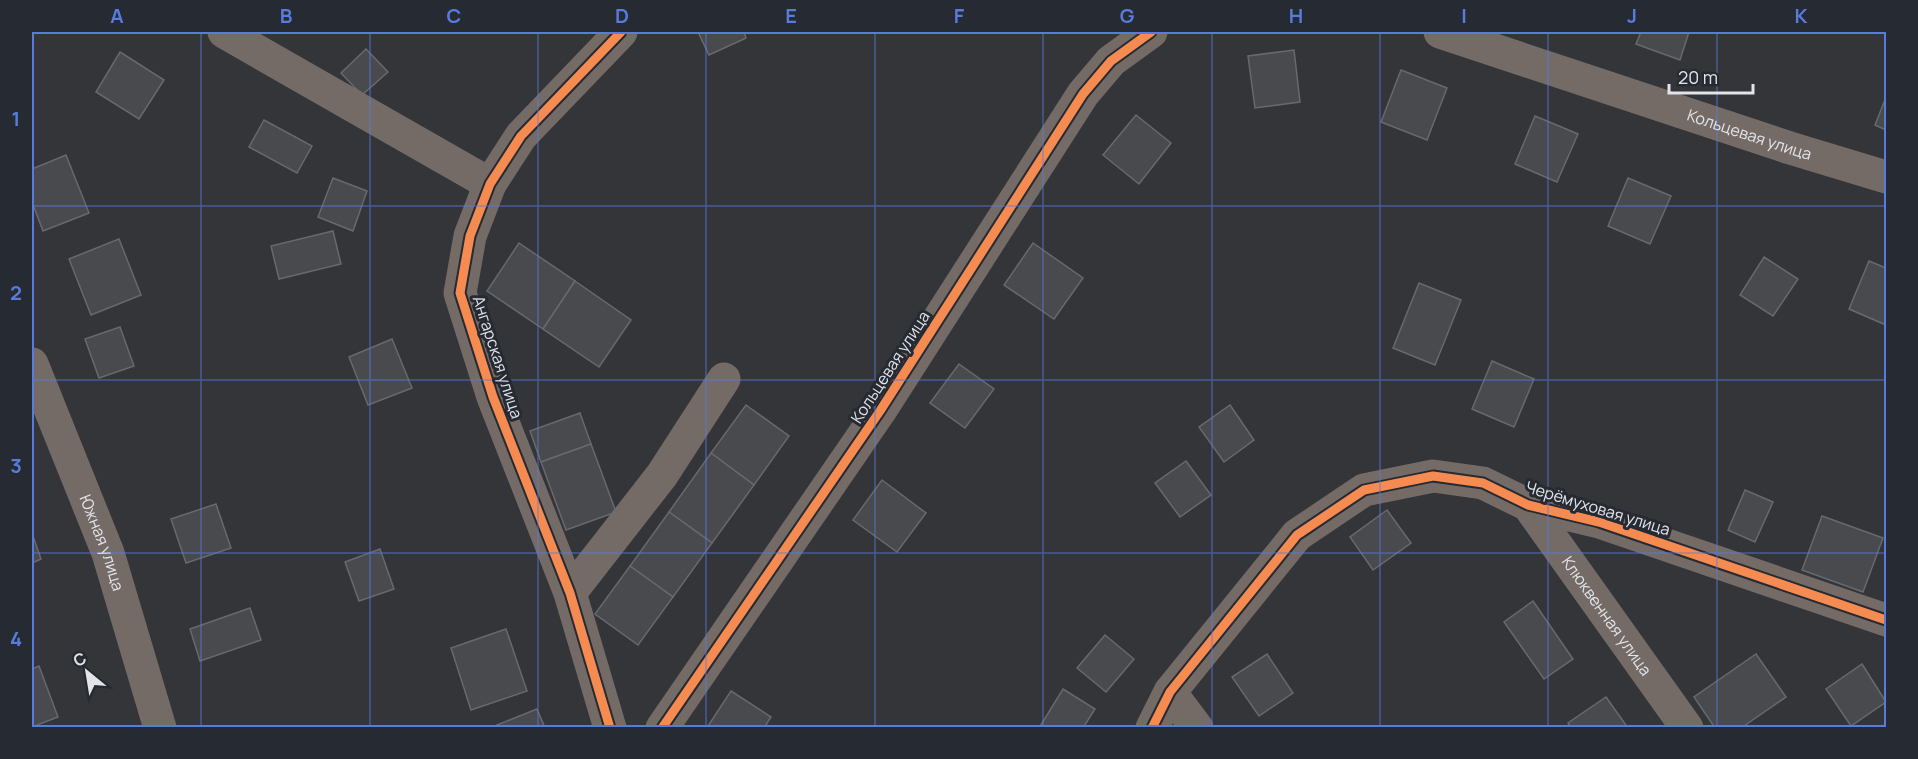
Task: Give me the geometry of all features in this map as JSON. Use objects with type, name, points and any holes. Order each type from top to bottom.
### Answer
[{"type":"street","points":[[224,32],[490,184]]},
{"type":"street","name":"Ангарская улица","points":[[610,728],[570,593],[494,397],[460,293],[470,236],[490,184],[521,136],[621,32]]},
{"type":"street","name":"Кольцевая улица","points":[[662,728],[880,411],[1083,94],[1111,61],[1151,32]]},
{"type":"street","name":"Кольцевая улица","points":[[1440,32],[1790,148],[1887,177]]},
{"type":"street","name":"Южная улица","points":[[32,363],[108,553],[160,728]]},
{"type":"street","points":[[570,593],[662,475],[724,379]]},
{"type":"street","name":"Черёмуховая улица","points":[[1152,728],[1170,692],[1297,535],[1364,490],[1433,476],[1483,483],[1528,506],[1599,522],[1887,620]]},
{"type":"street","name":"Клюквенная улица","points":[[1528,506],[1687,728]]},
{"type":"street","points":[[1170,692],[1197,728]]},
{"type":"building","points":[[698,32],[744,32],[746,38],[709,55]]},
{"type":"building","points":[[1641,32],[1689,32],[1680,60],[1636,44]]},
{"type":"building","points":[[366,49],[388,72],[362,95],[341,73]]},
{"type":"building","points":[[1294,50],[1300,102],[1255,108],[1248,56]]},
{"type":"building","points":[[120,52],[164,80],[139,119],[96,92]]},
{"type":"building","points":[[1401,70],[1447,88],[1427,140],[1381,122]]},
{"type":"building","points":[[1886,97],[1886,130],[1875,125]]},
{"type":"building","points":[[1136,115],[1171,143],[1139,184],[1103,155]]},
{"type":"building","points":[[1535,116],[1578,134],[1557,182],[1515,164]]},
{"type":"building","points":[[264,120],[312,146],[297,173],[249,147]]},
{"type":"building","points":[[66,155],[89,213],[43,231],[32,202],[32,169]]},
{"type":"building","points":[[333,178],[367,191],[353,231],[318,217]]},
{"type":"building","points":[[1628,178],[1671,196],[1650,244],[1608,226]]},
{"type":"building","points":[[333,231],[341,264],[279,279],[271,246]]},
{"type":"building","points":[[119,239],[141,295],[91,315],[69,259]]},
{"type":"building","points":[[519,243],[575,281],[543,329],[487,291]]},
{"type":"building","points":[[1033,243],[1083,278],[1054,319],[1004,285]]},
{"type":"building","points":[[1764,257],[1798,279],[1773,316],[1740,295]]},
{"type":"building","points":[[1869,261],[1886,268],[1886,325],[1849,309]]},
{"type":"building","points":[[575,281],[631,320],[599,367],[543,329]]},
{"type":"building","points":[[1419,283],[1461,300],[1435,365],[1393,348]]},
{"type":"building","points":[[120,327],[134,366],[99,378],[85,339]]},
{"type":"building","points":[[392,339],[412,388],[368,405],[349,357]]},
{"type":"building","points":[[1492,361],[1534,379],[1514,427],[1472,409]]},
{"type":"building","points":[[959,364],[994,389],[965,428],[930,403]]},
{"type":"building","points":[[746,405],[789,436],[754,485],[711,453]]},
{"type":"building","points":[[1230,405],[1254,440],[1224,462],[1199,427]]},
{"type":"building","points":[[580,413],[591,444],[541,462],[530,431]]},
{"type":"building","points":[[591,444],[616,512],[566,530],[541,462]]},
{"type":"building","points":[[711,453],[754,485],[712,543],[669,512]]},
{"type":"building","points":[[1186,461],[1211,495],[1180,517],[1155,483]]},
{"type":"building","points":[[882,480],[926,513],[897,552],[853,520]]},
{"type":"building","points":[[1745,490],[1773,502],[1755,542],[1728,530]]},
{"type":"building","points":[[216,504],[231,548],[186,563],[171,519]]},
{"type":"building","points":[[1387,510],[1411,543],[1373,570],[1350,537]]},
{"type":"building","points":[[669,512],[712,543],[673,597],[630,566]]},
{"type":"building","points":[[1822,516],[1883,538],[1863,592],[1802,570]]},
{"type":"building","points":[[32,533],[41,559],[32,563]]},
{"type":"building","points":[[380,549],[394,589],[359,601],[345,562]]},
{"type":"building","points":[[630,566],[673,597],[638,645],[595,614]]},
{"type":"building","points":[[1533,601],[1573,659],[1544,679],[1504,622]]},
{"type":"building","points":[[250,608],[261,640],[200,661],[190,629]]},
{"type":"building","points":[[506,629],[527,691],[471,710],[451,648]]},
{"type":"building","points":[[1105,635],[1134,659],[1106,692],[1077,668]]},
{"type":"building","points":[[1267,654],[1293,693],[1259,716],[1232,677]]},
{"type":"building","points":[[1756,654],[1786,697],[1741,728],[1715,728],[1694,697]]},
{"type":"building","points":[[1862,664],[1886,702],[1851,726],[1826,689]]},
{"type":"building","points":[[39,666],[58,717],[32,727],[32,669]]},
{"type":"building","points":[[1063,689],[1095,709],[1083,728],[1039,728]]},
{"type":"building","points":[[731,691],[771,717],[764,728],[711,728],[708,726]]},
{"type":"building","points":[[1606,697],[1628,728],[1571,728],[1568,723]]},
{"type":"building","points":[[537,709],[545,728],[498,728],[497,725]]},
{"type":"cycle path","points":[[610,728],[570,593],[493,397],[460,293],[470,236],[490,184],[521,136],[621,32]]},
{"type":"cycle path","points":[[662,728],[880,411],[1083,94],[1111,61],[1151,32]]},
{"type":"cycle path","points":[[1152,728],[1170,692],[1297,535],[1364,490],[1433,476],[1483,483],[1528,505],[1599,522],[1886,620]]}]
